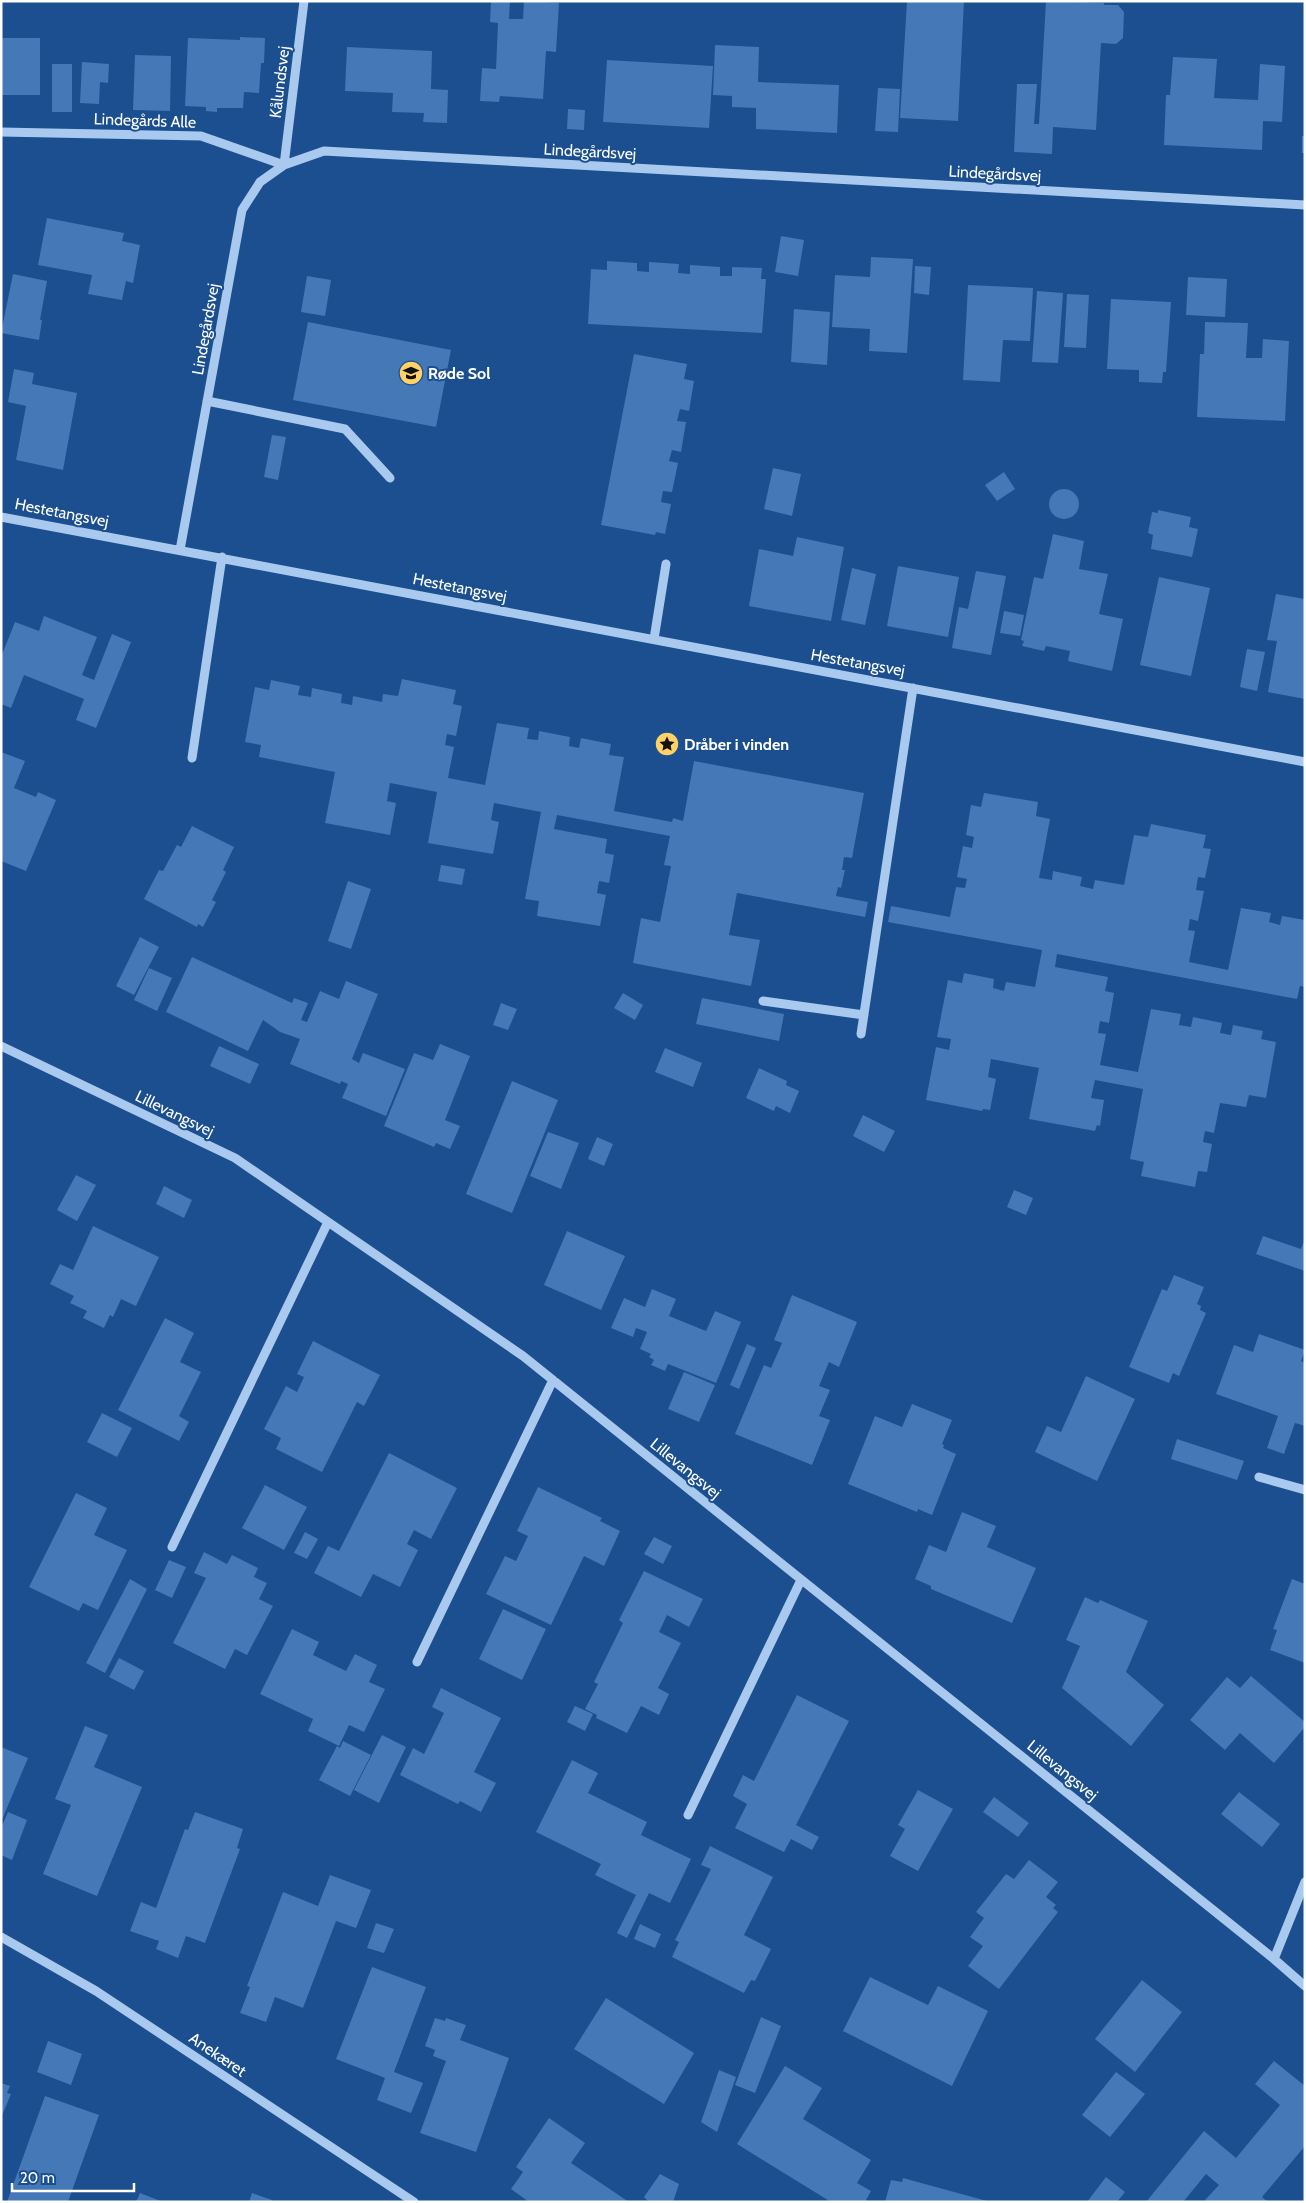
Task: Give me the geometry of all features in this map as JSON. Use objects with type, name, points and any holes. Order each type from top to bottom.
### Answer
[{"type":"street","name":"Kålundsvej","points":[[284,166],[304,1]]},
{"type":"street","name":"Lindegårds Alle","points":[[1,132],[201,136],[284,166]]},
{"type":"street","name":"Lindegårdsvej","points":[[180,550],[242,210],[260,182],[284,166],[324,151],[1305,205]]},
{"type":"street","points":[[207,401],[345,429],[390,478]]},
{"type":"street","name":"Hestetangsvej","points":[[1,516],[1305,762]]},
{"type":"street","points":[[192,758],[222,558]]},
{"type":"street","points":[[654,639],[666,564]]},
{"type":"street","name":"Hestetangsvej","points":[[861,1034],[913,688]]},
{"type":"street","points":[[763,1001],[864,1015]]},
{"type":"street","name":"Lillevangsvej","points":[[1,1046],[235,1158],[523,1356],[1274,1959],[1305,1986]]},
{"type":"street","points":[[172,1547],[328,1222]]},
{"type":"street","points":[[418,1662],[552,1380]]},
{"type":"street","points":[[1259,1477],[1305,1490]]},
{"type":"street","points":[[688,1815],[801,1580]]},
{"type":"street","points":[[1274,1959],[1305,1882]]},
{"type":"street","name":"Anekæret","points":[[1,1937],[96,1991],[414,2202]]},
{"type":"building","points":[[491,1],[510,1],[509,19],[523,19],[524,1],[559,3],[556,52],[546,51],[543,99],[500,96],[499,102],[480,101],[482,68],[496,69],[498,23],[490,22]]},
{"type":"building","points":[[907,1],[964,1],[958,121],[900,118]]},
{"type":"building","points":[[1046,1],[1118,5],[1124,12],[1123,38],[1116,44],[1101,43],[1096,130],[1053,127],[1052,154],[1014,152],[1017,84],[1037,84],[1034,124],[1039,124]]},
{"type":"building","points":[[240,37],[265,38],[264,63],[261,63],[259,93],[244,92],[243,108],[217,108],[217,112],[206,111],[206,107],[185,106],[188,38],[240,40]]},
{"type":"building","points":[[1,38],[40,38],[40,95],[1,95]]},
{"type":"building","points":[[715,45],[759,47],[758,82],[839,85],[837,133],[756,129],[756,108],[732,107],[732,96],[713,95]]},
{"type":"building","points":[[347,47],[432,51],[431,89],[448,90],[447,123],[423,122],[424,113],[392,112],[393,93],[345,91]]},
{"type":"building","points":[[135,55],[171,56],[170,111],[133,110]]},
{"type":"building","points":[[1173,57],[1217,59],[1214,98],[1258,100],[1260,64],[1285,66],[1282,122],[1263,121],[1262,150],[1164,145],[1166,95],[1170,95]]},
{"type":"building","points":[[607,60],[713,66],[709,128],[603,122]]},
{"type":"building","points":[[82,62],[109,64],[108,83],[100,82],[99,104],[80,103]]},
{"type":"building","points":[[52,64],[72,64],[72,112],[52,112]]},
{"type":"building","points":[[878,88],[900,89],[898,132],[875,131]]},
{"type":"building","points":[[568,109],[585,110],[584,130],[567,129]]},
{"type":"building","points":[[1302,136],[1305,136],[1305,153],[1302,153]]},
{"type":"building","points":[[47,218],[124,233],[122,241],[140,245],[133,283],[126,281],[122,300],[88,294],[92,275],[38,265]]},
{"type":"building","points":[[781,236],[804,240],[798,276],[775,272]]},
{"type":"building","points":[[871,257],[913,259],[907,353],[869,351],[870,329],[832,327],[835,275],[870,277]]},
{"type":"building","points":[[607,261],[637,263],[637,271],[649,272],[649,262],[679,264],[678,273],[690,274],[690,265],[720,267],[720,276],[732,276],[732,267],[762,268],[761,279],[766,279],[762,333],[588,324],[591,269],[607,270]]},
{"type":"building","points":[[915,266],[931,267],[929,295],[914,293]]},
{"type":"building","points":[[13,274],[47,281],[40,320],[42,320],[39,340],[1,333]]},
{"type":"building","points":[[307,276],[331,280],[325,316],[301,312]]},
{"type":"building","points":[[1188,277],[1227,279],[1225,317],[1186,315]]},
{"type":"building","points":[[968,285],[1033,288],[1030,341],[1003,340],[1000,382],[963,380]]},
{"type":"building","points":[[1037,291],[1063,293],[1058,363],[1032,362]]},
{"type":"building","points":[[1067,294],[1089,295],[1086,348],[1064,347]]},
{"type":"building","points":[[1111,299],[1171,302],[1166,372],[1163,372],[1162,383],[1139,382],[1139,370],[1107,369]]},
{"type":"building","points":[[794,309],[830,312],[827,365],[791,362]]},
{"type":"building","points":[[308,322],[451,350],[436,427],[293,400]]},
{"type":"building","points":[[1205,322],[1248,323],[1246,358],[1262,358],[1263,339],[1289,341],[1285,421],[1197,417],[1200,354],[1204,354]]},
{"type":"building","points":[[634,354],[687,364],[684,379],[694,381],[689,411],[680,409],[677,421],[686,422],[681,452],[672,450],[669,461],[678,463],[672,492],[663,491],[661,502],[671,504],[665,534],[656,532],[655,535],[601,525]]},
{"type":"building","points":[[14,369],[34,373],[32,384],[77,393],[63,470],[16,460],[26,406],[8,402]]},
{"type":"building","points":[[272,435],[286,437],[278,480],[264,477]]},
{"type":"building","points":[[773,468],[801,474],[792,516],[764,509]]},
{"type":"building","points":[[1004,472],[1015,489],[997,501],[985,485]]},
{"type":"building","points":[[1064,489],[1074,494],[1079,504],[1074,514],[1064,519],[1054,514],[1049,504],[1054,494]]},
{"type":"building","points":[[1158,510],[1191,517],[1189,527],[1198,529],[1192,557],[1151,549],[1153,535],[1148,533],[1152,512],[1158,513]]},
{"type":"building","points":[[1053,534],[1084,541],[1079,569],[1108,574],[1099,614],[1123,619],[1112,671],[1068,661],[1070,651],[1046,646],[1044,651],[1022,646],[1024,641],[1021,640],[1034,577],[1043,579]]},
{"type":"building","points":[[797,537],[844,547],[831,621],[749,606],[759,549],[793,556]]},
{"type":"building","points":[[898,566],[959,577],[948,637],[887,626]]},
{"type":"building","points":[[852,568],[876,574],[865,625],[841,620]]},
{"type":"building","points":[[976,571],[1006,576],[991,655],[952,648],[959,607],[968,609]]},
{"type":"building","points":[[1159,577],[1210,588],[1191,676],[1140,665]]},
{"type":"building","points":[[1276,594],[1305,599],[1305,699],[1268,692],[1277,641],[1267,640]]},
{"type":"building","points":[[1004,611],[1024,615],[1020,636],[1000,633]]},
{"type":"building","points":[[44,616],[97,637],[82,675],[94,680],[112,634],[131,642],[96,728],[76,720],[84,699],[24,675],[11,708],[1,704],[1,657],[15,622],[39,631]]},
{"type":"building","points":[[1247,649],[1265,652],[1257,691],[1240,687]]},
{"type":"building","points":[[402,679],[456,690],[453,704],[462,706],[456,736],[447,734],[445,745],[454,747],[448,778],[485,785],[497,723],[529,728],[527,739],[538,740],[539,731],[570,737],[569,746],[579,748],[581,738],[611,744],[609,755],[624,757],[614,811],[672,822],[673,818],[683,821],[694,761],[864,793],[852,858],[844,857],[842,870],[845,870],[841,888],[838,887],[836,896],[868,902],[865,917],[737,893],[729,935],[760,940],[751,986],[633,963],[641,918],[660,922],[671,866],[664,865],[670,836],[557,815],[554,829],[607,839],[605,853],[614,855],[609,883],[599,881],[597,893],[606,895],[600,926],[537,916],[539,901],[525,899],[541,812],[494,803],[491,820],[499,822],[493,854],[428,843],[437,792],[390,783],[387,801],[396,803],[390,835],[325,823],[335,772],[259,757],[261,745],[245,742],[255,687],[269,690],[271,680],[300,686],[298,695],[311,697],[312,688],[342,694],[341,703],[352,705],[353,696],[382,702],[383,694],[398,696]]},
{"type":"building","points":[[1,752],[25,761],[14,788],[36,797],[38,792],[56,800],[26,871],[1,861]]},
{"type":"building","points":[[984,793],[1038,802],[1036,816],[1050,819],[1039,878],[1052,880],[1053,871],[1082,877],[1080,886],[1093,889],[1095,880],[1124,885],[1134,835],[1148,837],[1151,824],[1206,835],[1203,848],[1211,849],[1205,878],[1198,877],[1196,890],[1204,891],[1198,921],[1190,919],[1188,930],[1195,931],[1189,962],[1228,970],[1241,908],[1271,913],[1269,922],[1280,925],[1282,916],[1305,920],[1305,987],[1300,986],[1297,999],[1057,954],[1055,967],[1108,977],[1105,991],[1114,993],[1109,1023],[1100,1021],[1098,1033],[1106,1034],[1100,1065],[1138,1072],[1151,1009],[1181,1014],[1179,1025],[1191,1027],[1193,1017],[1222,1023],[1220,1033],[1231,1035],[1233,1025],[1263,1031],[1261,1039],[1276,1042],[1266,1098],[1249,1095],[1246,1107],[1220,1103],[1214,1133],[1205,1131],[1203,1142],[1212,1144],[1207,1172],[1198,1171],[1195,1187],[1141,1176],[1144,1162],[1130,1159],[1143,1089],[1095,1080],[1091,1098],[1104,1100],[1100,1126],[1097,1125],[1095,1131],[1029,1119],[1039,1068],[991,1059],[988,1077],[996,1079],[990,1110],[983,1109],[982,1111],[926,1100],[936,1047],[949,1050],[951,1039],[937,1037],[948,980],[962,983],[964,973],[994,979],[993,988],[1004,991],[1006,982],[1035,987],[1042,950],[888,922],[891,906],[950,917],[956,887],[965,888],[967,879],[957,877],[963,846],[972,848],[974,837],[966,835],[971,805],[981,807]]},
{"type":"building","points":[[192,826],[234,847],[223,870],[226,872],[212,900],[216,902],[203,927],[198,924],[197,927],[144,899],[159,870],[163,871],[177,845],[181,847]]},
{"type":"building","points":[[441,865],[465,869],[462,885],[438,881]]},
{"type":"building","points":[[348,881],[371,889],[351,949],[328,941]]},
{"type":"building","points":[[140,937],[159,947],[134,995],[116,986]]},
{"type":"building","points":[[192,957],[292,1003],[294,998],[308,1003],[301,1020],[307,1022],[320,991],[339,999],[346,981],[378,994],[352,1059],[359,1063],[363,1053],[405,1069],[386,1116],[342,1098],[348,1084],[341,1081],[340,1084],[290,1064],[300,1039],[280,1032],[263,1020],[248,1051],[166,1012]]},
{"type":"building","points":[[149,968],[172,978],[157,1011],[134,1000]]},
{"type":"building","points":[[623,993],[643,1005],[635,1020],[614,1008]]},
{"type":"building","points":[[702,998],[784,1014],[779,1041],[696,1024]]},
{"type":"building","points":[[501,1003],[517,1009],[508,1030],[493,1025]]},
{"type":"building","points":[[440,1044],[470,1056],[445,1120],[460,1126],[450,1149],[436,1143],[434,1147],[384,1126],[414,1053],[433,1060]]},
{"type":"building","points":[[219,1046],[259,1064],[250,1084],[210,1066]]},
{"type":"building","points":[[665,1048],[702,1063],[693,1087],[655,1072]]},
{"type":"building","points":[[759,1068],[787,1081],[786,1085],[799,1091],[790,1113],[776,1106],[774,1111],[746,1098]]},
{"type":"building","points":[[512,1081],[558,1100],[512,1213],[466,1194]]},
{"type":"building","points":[[863,1115],[895,1131],[884,1152],[853,1136]]},
{"type":"building","points":[[548,1132],[579,1143],[561,1189],[530,1176]]},
{"type":"building","points":[[597,1137],[613,1144],[604,1166],[588,1159]]},
{"type":"building","points":[[76,1175],[96,1185],[77,1221],[57,1210]]},
{"type":"building","points":[[164,1186],[192,1200],[184,1218],[156,1204]]},
{"type":"building","points":[[1014,1190],[1033,1198],[1026,1215],[1007,1207]]},
{"type":"building","points":[[93,1226],[159,1257],[136,1306],[121,1299],[113,1317],[110,1315],[104,1328],[83,1318],[87,1311],[70,1303],[74,1296],[50,1284],[60,1264],[73,1270]]},
{"type":"building","points":[[567,1231],[625,1256],[601,1310],[544,1285]]},
{"type":"building","points":[[1263,1236],[1301,1249],[1305,1239],[1305,1271],[1256,1254]]},
{"type":"building","points":[[1174,1275],[1204,1287],[1197,1304],[1201,1306],[1200,1310],[1206,1313],[1179,1376],[1173,1373],[1169,1383],[1129,1367],[1162,1289],[1167,1291]]},
{"type":"building","points":[[652,1289],[676,1299],[669,1316],[706,1331],[715,1311],[741,1322],[716,1383],[668,1364],[665,1371],[651,1365],[654,1360],[649,1357],[651,1354],[640,1349],[647,1332],[636,1328],[633,1337],[611,1328],[624,1298],[645,1307]]},
{"type":"building","points":[[792,1295],[857,1322],[839,1367],[829,1362],[819,1386],[830,1390],[819,1416],[830,1420],[812,1465],[735,1434],[764,1365],[771,1368],[782,1343],[774,1340]]},
{"type":"building","points":[[165,1318],[194,1333],[180,1362],[201,1372],[179,1416],[189,1422],[179,1441],[118,1410]]},
{"type":"building","points":[[1259,1334],[1305,1350],[1301,1361],[1305,1363],[1305,1426],[1295,1423],[1284,1454],[1267,1448],[1278,1416],[1216,1394],[1234,1345],[1253,1352]]},
{"type":"building","points":[[313,1341],[380,1375],[364,1406],[357,1402],[322,1472],[276,1449],[281,1438],[264,1429],[286,1386],[297,1392],[304,1377],[297,1374]]},
{"type":"building","points":[[747,1344],[756,1348],[739,1389],[730,1385]]},
{"type":"building","points":[[684,1372],[715,1385],[699,1422],[668,1409]]},
{"type":"building","points":[[1086,1376],[1135,1399],[1097,1481],[1035,1452],[1047,1426],[1061,1432]]},
{"type":"building","points":[[912,1404],[952,1420],[942,1444],[944,1445],[943,1448],[956,1454],[932,1515],[918,1509],[917,1512],[848,1484],[875,1416],[902,1427]]},
{"type":"building","points":[[102,1413],[132,1428],[117,1457],[87,1442]]},
{"type":"building","points":[[1177,1439],[1244,1461],[1237,1480],[1171,1459]]},
{"type":"building","points":[[389,1453],[457,1488],[431,1539],[414,1530],[407,1544],[418,1550],[400,1587],[373,1574],[361,1597],[314,1573],[328,1546],[339,1551]]},
{"type":"building","points":[[265,1485],[307,1507],[284,1550],[242,1528]]},
{"type":"building","points":[[538,1487],[602,1518],[600,1521],[620,1531],[604,1566],[584,1556],[551,1625],[486,1594],[505,1556],[516,1561],[528,1536],[517,1531]]},
{"type":"building","points":[[76,1493],[107,1508],[94,1535],[127,1550],[98,1610],[83,1603],[79,1611],[29,1587]]},
{"type":"building","points":[[962,1512],[996,1526],[987,1547],[1036,1568],[1012,1623],[931,1589],[931,1586],[915,1579],[929,1545],[946,1552]]},
{"type":"building","points":[[305,1532],[318,1539],[307,1559],[294,1553]]},
{"type":"building","points":[[654,1537],[672,1546],[663,1564],[644,1554]]},
{"type":"building","points":[[204,1552],[227,1564],[232,1555],[258,1568],[254,1577],[267,1583],[259,1599],[273,1606],[247,1655],[235,1649],[225,1669],[173,1643],[206,1578],[194,1573]]},
{"type":"building","points":[[169,1560],[186,1567],[172,1598],[155,1590]]},
{"type":"building","points":[[644,1571],[703,1599],[689,1627],[667,1615],[659,1632],[681,1643],[658,1688],[669,1694],[659,1715],[641,1706],[627,1733],[596,1718],[597,1715],[585,1709],[598,1684],[594,1682],[623,1623],[619,1620]]},
{"type":"building","points":[[130,1579],[147,1589],[105,1673],[86,1663]]},
{"type":"building","points":[[1292,1579],[1305,1584],[1305,1663],[1270,1650],[1277,1630],[1273,1629]]},
{"type":"building","points":[[1085,1597],[1098,1603],[1100,1600],[1148,1621],[1126,1672],[1164,1705],[1131,1746],[1062,1688],[1080,1646],[1066,1640]]},
{"type":"building","points":[[503,1609],[546,1629],[522,1680],[479,1659]]},
{"type":"building","points":[[292,1629],[319,1642],[313,1655],[346,1671],[355,1654],[377,1665],[369,1682],[385,1689],[364,1732],[349,1725],[339,1746],[308,1731],[313,1719],[260,1694]]},
{"type":"building","points":[[119,1658],[144,1671],[134,1690],[109,1677]]},
{"type":"building","points":[[1251,1676],[1305,1722],[1305,1727],[1274,1763],[1240,1733],[1225,1750],[1190,1720],[1227,1677],[1240,1688]]},
{"type":"building","points":[[441,1688],[501,1718],[474,1772],[496,1783],[481,1812],[460,1801],[458,1804],[400,1775],[413,1748],[424,1754],[444,1713],[432,1707]]},
{"type":"building","points":[[797,1695],[849,1721],[796,1825],[819,1837],[812,1850],[791,1839],[784,1852],[735,1828],[747,1804],[733,1796],[743,1775],[754,1781]]},
{"type":"building","points":[[575,1706],[593,1714],[585,1731],[567,1722]]},
{"type":"building","points":[[85,1726],[108,1735],[94,1767],[142,1787],[97,1896],[43,1874],[71,1805],[55,1799]]},
{"type":"building","points":[[382,1735],[406,1747],[379,1803],[354,1790]]},
{"type":"building","points":[[343,1741],[371,1755],[350,1796],[319,1780],[337,1746],[340,1748]]},
{"type":"building","points":[[1,1747],[28,1758],[1,1822]]},
{"type":"building","points":[[572,1760],[598,1773],[588,1793],[647,1822],[641,1835],[691,1859],[670,1903],[649,1893],[627,1938],[617,1933],[636,1895],[595,1875],[601,1864],[536,1832]]},
{"type":"building","points":[[918,1790],[953,1809],[918,1871],[890,1856],[905,1829],[898,1825]]},
{"type":"building","points":[[1239,1792],[1280,1824],[1262,1847],[1221,1814]]},
{"type":"building","points":[[994,1797],[1029,1823],[1018,1837],[983,1812]]},
{"type":"building","points":[[8,1812],[27,1820],[12,1860],[1,1855],[1,1828]]},
{"type":"building","points":[[195,1812],[243,1829],[237,1848],[240,1849],[205,1943],[186,1936],[178,1958],[156,1949],[159,1941],[130,1931],[141,1902],[156,1908],[185,1829],[188,1830]]},
{"type":"building","points":[[710,1846],[773,1877],[744,1935],[771,1949],[755,1981],[751,1980],[744,1993],[672,1957],[679,1942],[675,1940],[711,1869],[701,1865]]},
{"type":"building","points":[[1029,1860],[1058,1882],[1046,1897],[1056,1905],[1053,1908],[1058,1912],[999,1989],[968,1966],[983,1946],[970,1937],[984,1918],[976,1912],[1006,1874],[1014,1879]]},
{"type":"building","points":[[330,1875],[371,1890],[356,1928],[336,1921],[303,2008],[275,1997],[266,2022],[240,2013],[250,1987],[247,1986],[283,1892],[318,1906]]},
{"type":"building","points":[[376,1923],[394,1929],[384,1953],[367,1948]]},
{"type":"building","points":[[640,1924],[661,1934],[655,1948],[634,1939]]},
{"type":"building","points":[[372,1967],[426,1987],[394,2072],[423,2083],[411,2113],[377,2100],[385,2078],[336,2059]]},
{"type":"building","points":[[870,1977],[928,2005],[938,1986],[988,2011],[952,2086],[843,2031]]},
{"type":"building","points":[[1142,1980],[1182,2012],[1135,2072],[1095,2039]]},
{"type":"building","points":[[606,1998],[694,2053],[664,2104],[574,2049]]},
{"type":"building","points":[[761,2017],[781,2026],[755,2093],[735,2085]]},
{"type":"building","points":[[435,2018],[445,2021],[446,2018],[466,2025],[460,2040],[509,2058],[476,2152],[420,2133],[446,2061],[433,2056],[435,2050],[425,2046]]},
{"type":"building","points":[[48,2041],[82,2054],[71,2085],[37,2072]]},
{"type":"building","points":[[1274,2061],[1305,2086],[1305,2146],[1262,2197],[1268,2202],[1207,2202],[1205,2200],[1219,2185],[1206,2174],[1183,2202],[1146,2202],[1204,2131],[1236,2158],[1280,2105],[1255,2084]]},
{"type":"building","points":[[785,2066],[822,2088],[803,2119],[871,2160],[857,2183],[871,2191],[865,2202],[831,2202],[737,2144]]},
{"type":"building","points":[[719,2070],[736,2077],[717,2132],[701,2122]]},
{"type":"building","points":[[1116,2072],[1145,2094],[1110,2137],[1082,2115]]},
{"type":"building","points":[[1,2083],[10,2086],[7,2093],[11,2094],[1,2118]]},
{"type":"building","points":[[45,2096],[99,2115],[68,2202],[7,2202]]},
{"type":"building","points":[[549,2118],[585,2143],[571,2163],[629,2202],[529,2202],[511,2189],[523,2172],[516,2167]]},
{"type":"building","points":[[660,2174],[679,2184],[673,2202],[649,2202],[644,2197]]},
{"type":"building","points":[[1106,2177],[1125,2192],[1117,2202],[1087,2202]]},
{"type":"building","points":[[903,2178],[987,2202],[885,2202],[891,2180],[902,2182]]},
{"type":"building","points":[[140,2193],[163,2202],[136,2202]]},
{"type":"building","points":[[252,2193],[272,2200],[272,2202],[249,2202]]},
{"type":"place","name":"Røde Sol","points":[[411,373]]},
{"type":"place","name":"Dråber i vinden","points":[[667,744]]}]
